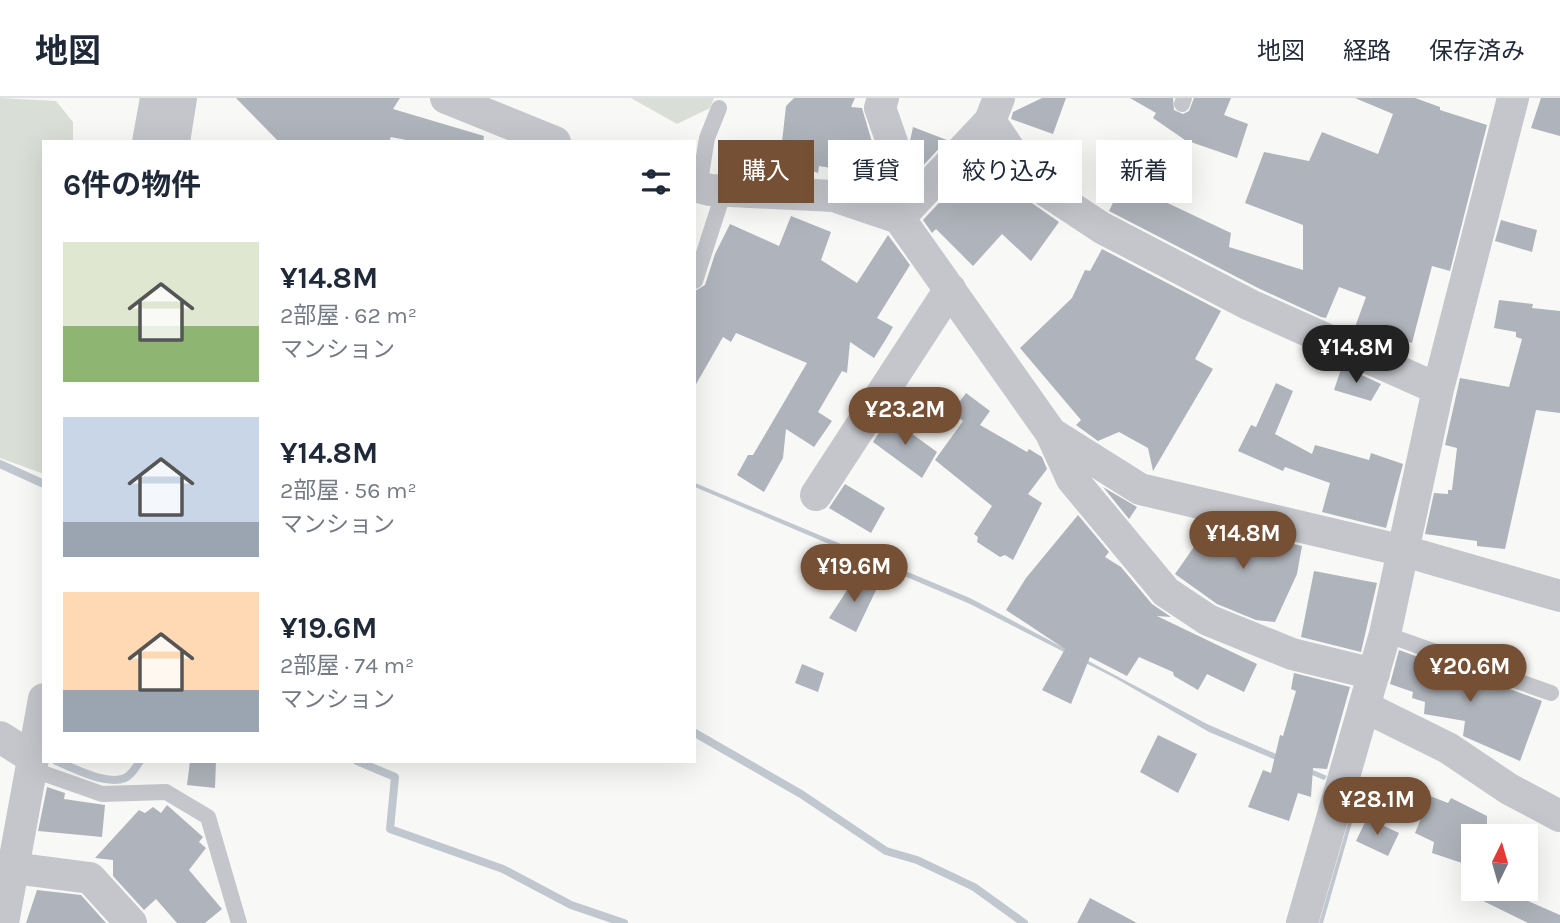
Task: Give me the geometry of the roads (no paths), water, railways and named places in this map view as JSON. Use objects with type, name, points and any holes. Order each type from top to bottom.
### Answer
[{"type":"street","points":[[148,140],[156,98]]},
{"type":"street","points":[[174,140],[181,98]]},
{"type":"street","points":[[446,98],[550,140]]},
{"type":"street","points":[[868,207],[892,142],[880,108],[883,98]]},
{"type":"street","points":[[1302,923],[1385,634],[1438,389],[1513,98]]},
{"type":"street","points":[[899,218],[994,110],[1031,181],[1102,228],[1250,305],[1438,389]]},
{"type":"street","points":[[706,188],[834,197],[899,218],[1051,433],[1072,479],[1167,592],[1208,620],[1280,649],[1374,674]]},
{"type":"street","points":[[816,495],[950,289]]},
{"type":"street","points":[[1051,433],[1139,489],[1404,551],[1560,596]]},
{"type":"street","points":[[1365,707],[1448,748],[1509,789],[1560,816]]},
{"type":"street","points":[[3,923],[42,710]]},
{"type":"street","points":[[0,737],[32,763]]},
{"type":"street","points":[[13,868],[90,878],[131,923]]},
{"type":"lane","points":[[696,273],[706,188],[707,138],[719,108]]},
{"type":"lane","points":[[1385,634],[1551,693]]},
{"type":"lane","points":[[32,763],[103,794],[166,792],[208,817],[239,923]]},
{"type":"waterway","points":[[0,464],[42,483]]},
{"type":"waterway","points":[[696,734],[801,794],[886,851],[917,860],[974,887],[1024,923]]},
{"type":"waterway","points":[[61,763],[109,780],[125,778],[139,763]]},
{"type":"waterway","points":[[362,763],[395,777],[390,829],[503,869],[571,905],[624,923]]}]
